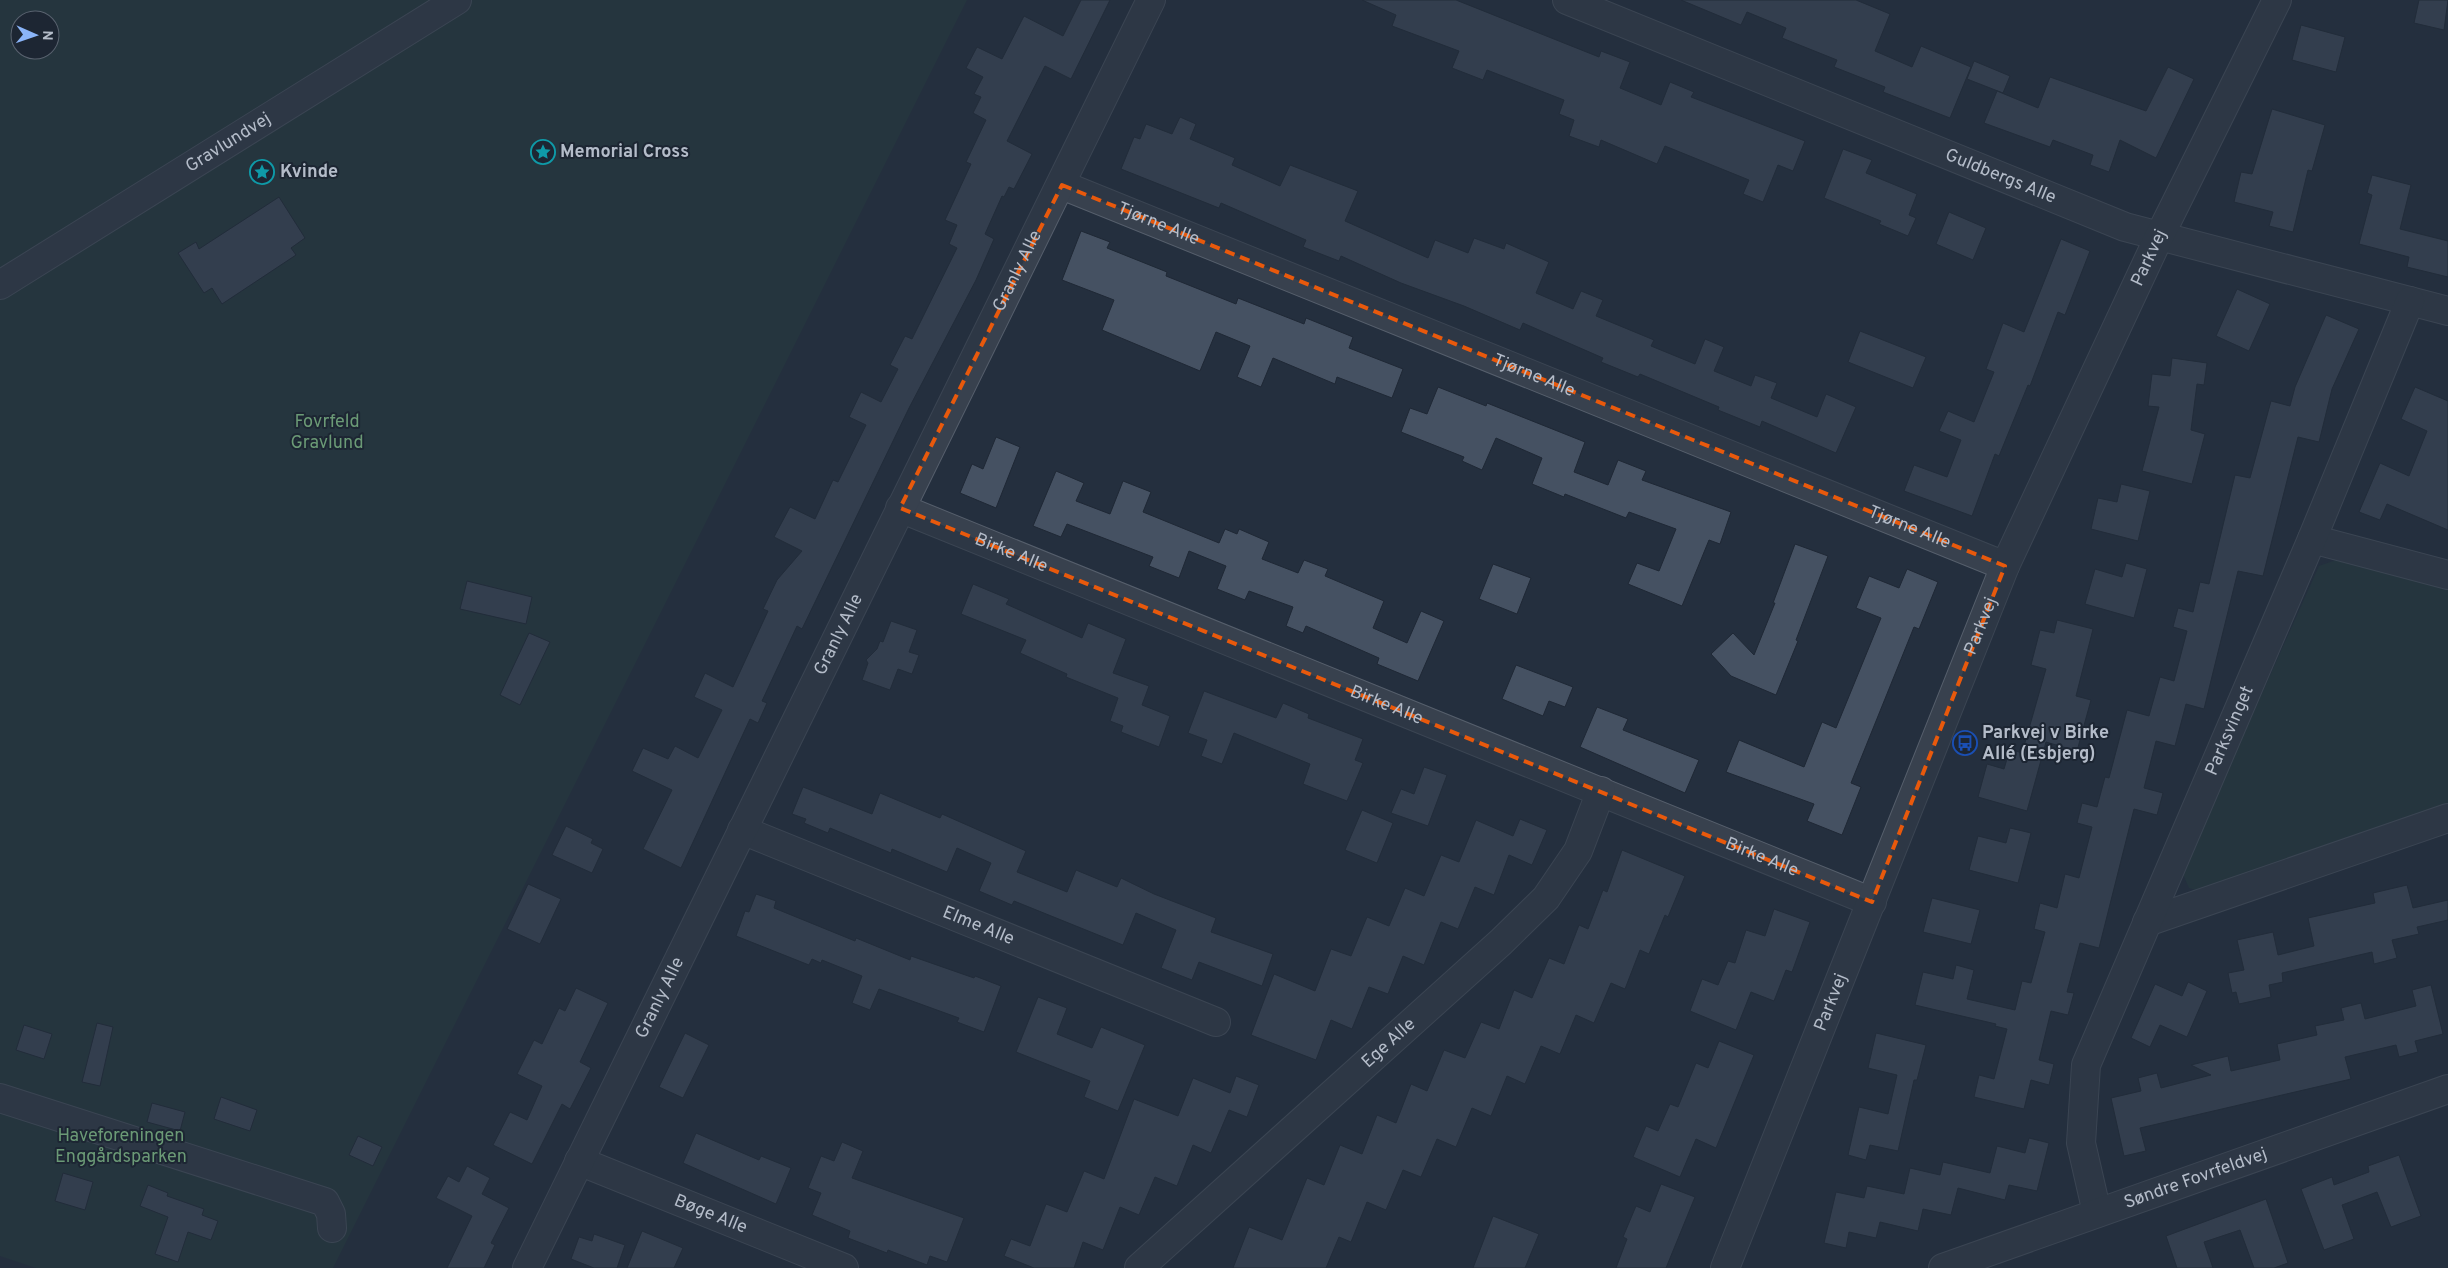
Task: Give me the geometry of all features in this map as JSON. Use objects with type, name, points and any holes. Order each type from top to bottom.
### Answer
[{"type":"street","name":"Gravlundvej","points":[[0,285],[456,0]]},
{"type":"street","name":"Granly Alle","points":[[527,1268],[900,508],[1062,185],[1151,0]]},
{"type":"street","name":"Guldbergs Alle","points":[[1567,0],[2125,227],[2448,311]]},
{"type":"street","name":"Parkvej","points":[[1725,1268],[2005,566],[2159,237],[2277,0]]},
{"type":"street","name":"Tjørne Alle","points":[[1062,185],[2005,566]]},
{"type":"street","name":"Parksvinget","points":[[2097,1213],[2081,1143],[2086,1065],[2312,539],[2410,301]]},
{"type":"street","name":"Birke Alle","points":[[900,508],[1872,902]]},
{"type":"street","points":[[2312,539],[2448,575]]},
{"type":"street","name":"Ege Alle","points":[[1139,1268],[1494,949],[1546,898],[1578,851],[1601,791]]},
{"type":"street","points":[[2147,922],[2448,818]]},
{"type":"street","name":"Elme Alle","points":[[742,830],[1216,1022]]},
{"type":"street","name":"Søndre Fovrfeldvej","points":[[1943,1268],[2448,1089]]},
{"type":"street","points":[[0,1098],[324,1202],[331,1214],[332,1228]]},
{"type":"street","name":"Bøge Alle","points":[[579,1161],[844,1268]]},
{"type":"highlighted area","points":[[1062,185],[2005,566],[1872,902],[900,508]]},
{"type":"green space","name":"Fovrfeld Gravlund","points":[[0,0],[967,0],[333,1268],[36,1268],[0,1256]]},
{"type":"green space","points":[[2336,560],[2448,589],[2448,806],[2204,893],[2189,888],[2182,872],[2319,566]]},
{"type":"building","points":[[1081,0],[1110,0],[1071,79],[1045,66],[1007,141],[1032,154],[1014,189],[1009,187],[1004,197],[1002,196],[985,234],[994,239],[976,280],[909,408],[802,629],[797,626],[762,701],[767,703],[758,723],[750,719],[681,868],[643,849],[672,790],[632,771],[643,748],[668,759],[675,746],[698,758],[722,710],[694,697],[705,673],[733,687],[768,611],[763,609],[777,580],[802,551],[774,537],[790,507],[815,519],[833,480],[838,482],[866,425],[849,417],[861,392],[881,402],[898,369],[890,365],[905,336],[912,339],[957,248],[949,244],[957,225],[945,220],[971,164],[966,162],[986,120],[973,113],[981,97],[974,94],[983,77],[966,68],[977,47],[1002,59],[1024,16],[1063,36]]},
{"type":"building","points":[[1362,0],[1456,0],[1599,57],[1601,51],[1630,62],[1620,88],[1661,105],[1670,82],[1694,92],[1691,97],[1805,141],[1793,171],[1778,165],[1763,202],[1743,194],[1749,180],[1665,146],[1657,164],[1601,140],[1599,147],[1569,136],[1574,120],[1559,114],[1564,100],[1487,70],[1483,80],[1452,68],[1459,51],[1392,26],[1396,15]]},
{"type":"building","points":[[1681,0],[1856,0],[1890,14],[1875,51],[1912,67],[1921,46],[1971,67],[1950,118],[1883,92],[1885,87],[1834,67],[1837,60],[1782,38],[1786,28],[1747,12],[1741,25]]},
{"type":"building","points":[[2419,0],[2448,0],[2444,30],[2414,23]]},
{"type":"building","points":[[2301,25],[2345,37],[2336,72],[2292,60]]},
{"type":"building","points":[[1974,61],[2010,76],[2003,93],[1967,79]]},
{"type":"building","points":[[2168,67],[2194,79],[2156,158],[2120,140],[2109,172],[2090,165],[2093,155],[2053,140],[2050,147],[1984,123],[1997,91],[2038,108],[2050,77],[2146,111]]},
{"type":"building","points":[[2272,109],[2325,125],[2312,171],[2308,170],[2293,232],[2269,226],[2273,212],[2234,202],[2241,172],[2252,174]]},
{"type":"building","points":[[1180,117],[1196,124],[1190,139],[1235,158],[1232,165],[1280,186],[1290,165],[1358,191],[1345,221],[1428,258],[1435,240],[1468,253],[1474,238],[1504,249],[1506,243],[1549,262],[1536,293],[1573,309],[1581,291],[1603,300],[1596,316],[1654,340],[1651,346],[1695,364],[1705,339],[1724,347],[1714,371],[1751,386],[1755,375],[1777,383],[1771,398],[1817,417],[1826,394],[1856,407],[1836,453],[1762,421],[1760,427],[1718,410],[1719,407],[1640,374],[1638,377],[1601,362],[1603,358],[1523,323],[1520,330],[1464,306],[1401,283],[1341,256],[1339,261],[1303,247],[1306,240],[1221,203],[1219,208],[1121,169],[1134,137],[1140,139],[1146,124],[1172,134]]},
{"type":"building","points":[[1843,149],[1872,160],[1866,173],[1917,194],[1909,215],[1916,218],[1908,236],[1879,224],[1881,221],[1824,198]]},
{"type":"building","points":[[2372,175],[2411,185],[2400,229],[2448,241],[2448,277],[2407,267],[2409,257],[2359,244],[2372,195],[2367,193]]},
{"type":"building","points":[[279,197],[305,238],[291,248],[296,255],[222,304],[212,288],[204,293],[178,253],[196,242],[199,249]]},
{"type":"building","points":[[1949,212],[1986,228],[1973,260],[1936,244]]},
{"type":"building","points":[[1081,231],[1110,242],[1107,248],[1167,272],[1166,276],[1236,304],[1238,298],[1304,324],[1306,318],[1353,337],[1349,348],[1403,369],[1392,398],[1337,377],[1335,384],[1273,358],[1261,387],[1237,377],[1250,346],[1216,332],[1200,371],[1102,330],[1114,300],[1062,280]]},
{"type":"building","points":[[2061,239],[2090,251],[2065,315],[2058,312],[2030,386],[2028,385],[1999,456],[1995,454],[1972,516],[1904,491],[1914,465],[1947,477],[1961,440],[1939,431],[1948,411],[1974,422],[1994,372],[1986,369],[2003,323],[2024,332]]},
{"type":"building","points":[[2237,289],[2270,304],[2249,351],[2216,336]]},
{"type":"building","points":[[2326,315],[2359,329],[2332,389],[2319,442],[2298,437],[2263,576],[2238,571],[2204,709],[2186,704],[2175,746],[2156,741],[2144,788],[2163,793],[2157,815],[2134,809],[2099,948],[2080,943],[2067,992],[2074,993],[2068,1015],[2051,1011],[2039,1060],[2054,1064],[2049,1085],[2031,1080],[2024,1109],[1974,1097],[1979,1075],[1994,1079],[2007,1029],[1995,1026],[1996,1024],[1915,1005],[1923,972],[1953,979],[1956,965],[1974,970],[1967,999],[2015,1010],[2022,981],[2031,983],[2045,932],[2034,929],[2040,903],[2057,908],[2065,874],[2079,878],[2092,827],[2077,823],[2082,803],[2097,807],[2105,777],[2109,778],[2127,710],[2149,716],[2160,677],[2174,681],[2187,631],[2173,627],[2178,608],[2193,612],[2200,582],[2209,584],[2235,475],[2250,478],[2271,401],[2290,406],[2295,387]]},
{"type":"building","points":[[1860,331],[1926,357],[1913,388],[1848,362]]},
{"type":"building","points":[[2172,358],[2207,363],[2204,385],[2197,384],[2191,430],[2205,434],[2192,484],[2142,471],[2159,407],[2148,406],[2152,374],[2170,376]]},
{"type":"building","points":[[1438,387],[1486,406],[1487,403],[1585,442],[1574,472],[1608,485],[1618,460],[1646,471],[1642,480],[1731,512],[1720,544],[1709,540],[1682,606],[1628,584],[1637,563],[1659,571],[1676,529],[1629,512],[1626,518],[1565,494],[1564,497],[1532,484],[1542,458],[1496,438],[1482,470],[1462,461],[1464,457],[1401,432],[1410,408],[1427,414]]},
{"type":"building","points":[[2415,387],[2448,401],[2448,530],[2387,504],[2380,520],[2359,512],[2380,463],[2409,476],[2427,431],[2401,419]]},
{"type":"building","points":[[996,437],[1020,447],[996,508],[960,493],[972,464],[983,469]]},
{"type":"building","points":[[1056,471],[1084,483],[1076,501],[1110,514],[1123,481],[1151,492],[1143,512],[1219,543],[1225,529],[1237,534],[1239,529],[1269,542],[1262,559],[1298,573],[1304,560],[1328,569],[1325,576],[1384,601],[1373,628],[1407,643],[1421,611],[1444,621],[1418,681],[1377,664],[1379,658],[1306,626],[1303,633],[1286,626],[1293,607],[1249,591],[1245,600],[1217,589],[1226,566],[1189,551],[1179,578],[1149,566],[1153,557],[1067,524],[1061,537],[1033,526]]},
{"type":"building","points":[[2121,484],[2150,491],[2138,541],[2091,529],[2098,498],[2117,502]]},
{"type":"building","points":[[1795,544],[1828,556],[1796,640],[1798,641],[1776,695],[1731,676],[1711,654],[1733,633],[1754,655],[1775,603],[1773,603]]},
{"type":"building","points":[[2126,563],[2147,569],[2134,618],[2085,604],[2095,569],[2122,577]]},
{"type":"building","points":[[1493,564],[1531,578],[1517,614],[1479,599]]},
{"type":"building","points":[[1907,569],[1938,582],[1919,629],[1914,627],[1851,783],[1861,787],[1842,835],[1807,821],[1814,804],[1726,772],[1739,740],[1804,767],[1822,722],[1836,728],[1881,618],[1856,608],[1869,576],[1899,588]]},
{"type":"building","points":[[467,581],[532,597],[526,624],[460,609]]},
{"type":"building","points":[[973,584],[1009,599],[1006,604],[1082,638],[1088,623],[1126,639],[1113,673],[1149,686],[1142,705],[1170,716],[1159,747],[1121,732],[1123,726],[1110,721],[1118,698],[1066,677],[1067,674],[1020,653],[1026,640],[961,614]]},
{"type":"building","points":[[2057,620],[2093,629],[2076,696],[2091,700],[2077,751],[2046,742],[2027,811],[1978,797],[1987,764],[2004,769],[2010,749],[2022,753],[2046,669],[2031,665],[2040,630],[2054,633]]},
{"type":"building","points":[[891,621],[917,630],[909,652],[919,655],[912,674],[898,669],[890,690],[862,680],[868,663],[866,660],[877,649],[880,641],[883,642]]},
{"type":"building","points":[[529,633],[550,642],[520,705],[500,695]]},
{"type":"building","points":[[1516,665],[1573,687],[1565,707],[1549,701],[1543,716],[1502,699]]},
{"type":"building","points":[[1204,691],[1276,718],[1283,703],[1309,714],[1308,718],[1363,739],[1355,760],[1363,763],[1347,801],[1303,784],[1310,764],[1234,733],[1222,764],[1201,756],[1207,740],[1188,733]]},
{"type":"building","points":[[1597,707],[1628,719],[1623,730],[1699,760],[1685,793],[1580,747]]},
{"type":"building","points":[[1424,767],[1447,775],[1428,826],[1391,813],[1401,789],[1414,794]]},
{"type":"building","points":[[803,787],[872,814],[880,793],[940,818],[942,814],[1026,851],[1017,872],[1067,892],[1076,870],[1117,887],[1121,878],[1154,894],[1216,918],[1211,932],[1273,954],[1262,986],[1199,962],[1192,980],[1161,968],[1176,930],[1136,913],[1123,945],[1014,901],[1012,905],[979,891],[991,863],[957,848],[947,872],[892,849],[891,853],[830,828],[828,833],[804,823],[806,819],[792,814]]},
{"type":"building","points":[[1362,810],[1393,823],[1377,863],[1345,850]]},
{"type":"building","points":[[1520,819],[1547,830],[1532,865],[1509,855],[1494,895],[1475,887],[1458,929],[1441,922],[1424,965],[1403,956],[1388,994],[1369,987],[1352,1029],[1331,1020],[1316,1060],[1251,1035],[1274,974],[1315,991],[1331,949],[1351,956],[1367,917],[1389,926],[1405,888],[1424,896],[1441,855],[1459,862],[1476,820],[1513,836]]},
{"type":"building","points":[[566,826],[593,839],[591,843],[603,849],[592,873],[552,855]]},
{"type":"building","points":[[2010,828],[2031,833],[2018,883],[1969,870],[1978,836],[2006,843]]},
{"type":"building","points":[[1622,850],[1685,876],[1668,917],[1665,915],[1649,954],[1640,950],[1625,989],[1611,983],[1594,1023],[1576,1015],[1560,1054],[1541,1046],[1525,1084],[1507,1076],[1491,1116],[1472,1108],[1456,1147],[1437,1139],[1421,1177],[1403,1170],[1386,1210],[1367,1202],[1351,1242],[1339,1237],[1326,1268],[1233,1268],[1249,1227],[1282,1240],[1307,1178],[1324,1185],[1340,1145],[1362,1154],[1377,1115],[1396,1123],[1411,1084],[1427,1091],[1444,1050],[1465,1058],[1481,1022],[1499,1029],[1514,990],[1532,998],[1549,958],[1564,964],[1579,925],[1588,929],[1603,890],[1607,892]]},
{"type":"building","points":[[528,884],[561,899],[540,944],[507,929]]},
{"type":"building","points":[[2407,885],[2413,908],[2448,900],[2448,920],[2417,927],[2419,934],[2392,940],[2397,958],[2374,964],[2372,952],[2282,973],[2283,982],[2269,985],[2271,997],[2239,1004],[2236,992],[2232,993],[2228,973],[2244,970],[2237,940],[2273,932],[2278,955],[2314,946],[2308,918],[2375,903],[2373,893]]},
{"type":"building","points":[[756,894],[776,901],[774,908],[855,941],[856,938],[910,960],[911,956],[1001,986],[984,1032],[957,1022],[959,1018],[879,989],[870,1010],[852,1003],[862,976],[822,960],[821,963],[812,959],[809,965],[736,936],[745,911],[749,912]]},
{"type":"building","points":[[1932,898],[1980,910],[1971,944],[1923,932]]},
{"type":"building","points":[[1774,909],[1810,922],[1792,972],[1786,970],[1774,1001],[1751,992],[1736,1030],[1690,1011],[1702,979],[1718,985],[1728,961],[1735,963],[1746,930],[1765,936]]},
{"type":"building","points":[[2188,982],[2207,991],[2187,1037],[2160,1025],[2150,1047],[2131,1038],[2155,984],[2182,996]]},
{"type":"building","points":[[2431,985],[2443,1034],[2415,1041],[2418,1052],[2399,1057],[2396,1045],[2345,1057],[2351,1079],[2140,1128],[2146,1151],[2124,1156],[2111,1098],[2141,1091],[2138,1078],[2157,1073],[2161,1088],[2211,1075],[2191,1065],[2228,1056],[2231,1071],[2280,1060],[2277,1044],[2317,1035],[2315,1026],[2344,1020],[2341,1008],[2361,1003],[2365,1019],[2416,1006],[2412,990]]},
{"type":"building","points":[[576,988],[608,1003],[580,1062],[591,1068],[570,1109],[562,1104],[532,1164],[493,1145],[510,1112],[527,1120],[542,1086],[517,1074],[534,1040],[542,1044],[559,1008],[565,1011]]},
{"type":"building","points":[[1038,997],[1067,1008],[1057,1034],[1092,1048],[1101,1027],[1145,1045],[1118,1111],[1084,1097],[1090,1081],[1016,1052]]},
{"type":"building","points":[[97,1023],[113,1027],[100,1086],[82,1082]]},
{"type":"building","points":[[24,1025],[52,1034],[44,1059],[16,1050]]},
{"type":"building","points":[[685,1033],[709,1045],[683,1098],[659,1087]]},
{"type":"building","points":[[1876,1033],[1926,1045],[1917,1080],[1914,1080],[1898,1151],[1870,1145],[1866,1160],[1848,1155],[1859,1107],[1888,1114],[1897,1075],[1868,1068]]},
{"type":"building","points":[[1719,1041],[1754,1055],[1716,1148],[1696,1139],[1680,1177],[1633,1157],[1646,1126],[1658,1131],[1670,1104],[1678,1107],[1696,1063],[1708,1068]]},
{"type":"building","points":[[1236,1076],[1259,1085],[1247,1117],[1229,1110],[1211,1153],[1193,1145],[1177,1186],[1155,1177],[1139,1215],[1120,1207],[1103,1250],[1083,1242],[1074,1268],[1034,1268],[1004,1256],[1011,1239],[1030,1246],[1046,1204],[1067,1212],[1084,1171],[1104,1179],[1134,1099],[1178,1116],[1193,1078],[1230,1093]]},
{"type":"building","points":[[221,1097],[257,1110],[250,1131],[214,1119]]},
{"type":"building","points":[[152,1103],[185,1112],[180,1131],[147,1122]]},
{"type":"building","points":[[696,1133],[759,1160],[761,1156],[791,1168],[776,1204],[683,1163]]},
{"type":"building","points":[[358,1136],[382,1147],[373,1166],[349,1155]]},
{"type":"building","points":[[2029,1138],[2049,1143],[2037,1191],[2009,1185],[2005,1200],[1958,1188],[1951,1215],[1923,1209],[1918,1231],[1880,1222],[1876,1238],[1849,1232],[1846,1248],[1824,1243],[1836,1192],[1864,1198],[1867,1186],[1904,1194],[1910,1168],[1940,1175],[1943,1162],[1990,1173],[1997,1146],[2025,1153]]},
{"type":"building","points":[[842,1142],[863,1151],[852,1178],[964,1218],[947,1262],[930,1256],[927,1265],[888,1250],[887,1253],[848,1238],[850,1231],[812,1215],[821,1193],[808,1188],[821,1156],[834,1161]]},
{"type":"building","points":[[2399,1155],[2421,1216],[2391,1227],[2377,1192],[2342,1205],[2354,1239],[2324,1250],[2301,1189],[2332,1177],[2334,1185],[2369,1172],[2368,1166]]},
{"type":"building","points":[[467,1166],[490,1178],[482,1194],[509,1208],[491,1243],[495,1245],[484,1268],[447,1268],[472,1216],[436,1198],[448,1176],[459,1182]]},
{"type":"building","points":[[63,1173],[93,1182],[85,1210],[55,1201]]},
{"type":"building","points":[[1661,1184],[1695,1197],[1666,1268],[1616,1268],[1627,1239],[1623,1237],[1636,1206],[1650,1212]]},
{"type":"building","points":[[148,1185],[168,1193],[167,1196],[204,1209],[202,1215],[218,1221],[211,1240],[188,1232],[178,1262],[155,1254],[168,1217],[140,1206]]},
{"type":"building","points":[[2266,1199],[2288,1263],[2274,1268],[2254,1268],[2240,1230],[2204,1242],[2213,1268],[2177,1268],[2166,1236]]},
{"type":"building","points":[[1493,1216],[1539,1234],[1525,1268],[1473,1268]]},
{"type":"building","points":[[642,1231],[683,1248],[674,1268],[627,1268]]},
{"type":"building","points":[[594,1234],[625,1245],[617,1268],[594,1268],[571,1259],[579,1237],[592,1241]]},
{"type":"place","name":"Memorial Cross","points":[[543,152]]},
{"type":"place","name":"Kvinde","points":[[262,172]]},
{"type":"place","name":"Parkvej v Birke Allé (Esbjerg)","points":[[1965,743]]},
{"type":"park label","name":"Haveforeningen Enggårdsparken","points":[[121,1146]]}]
